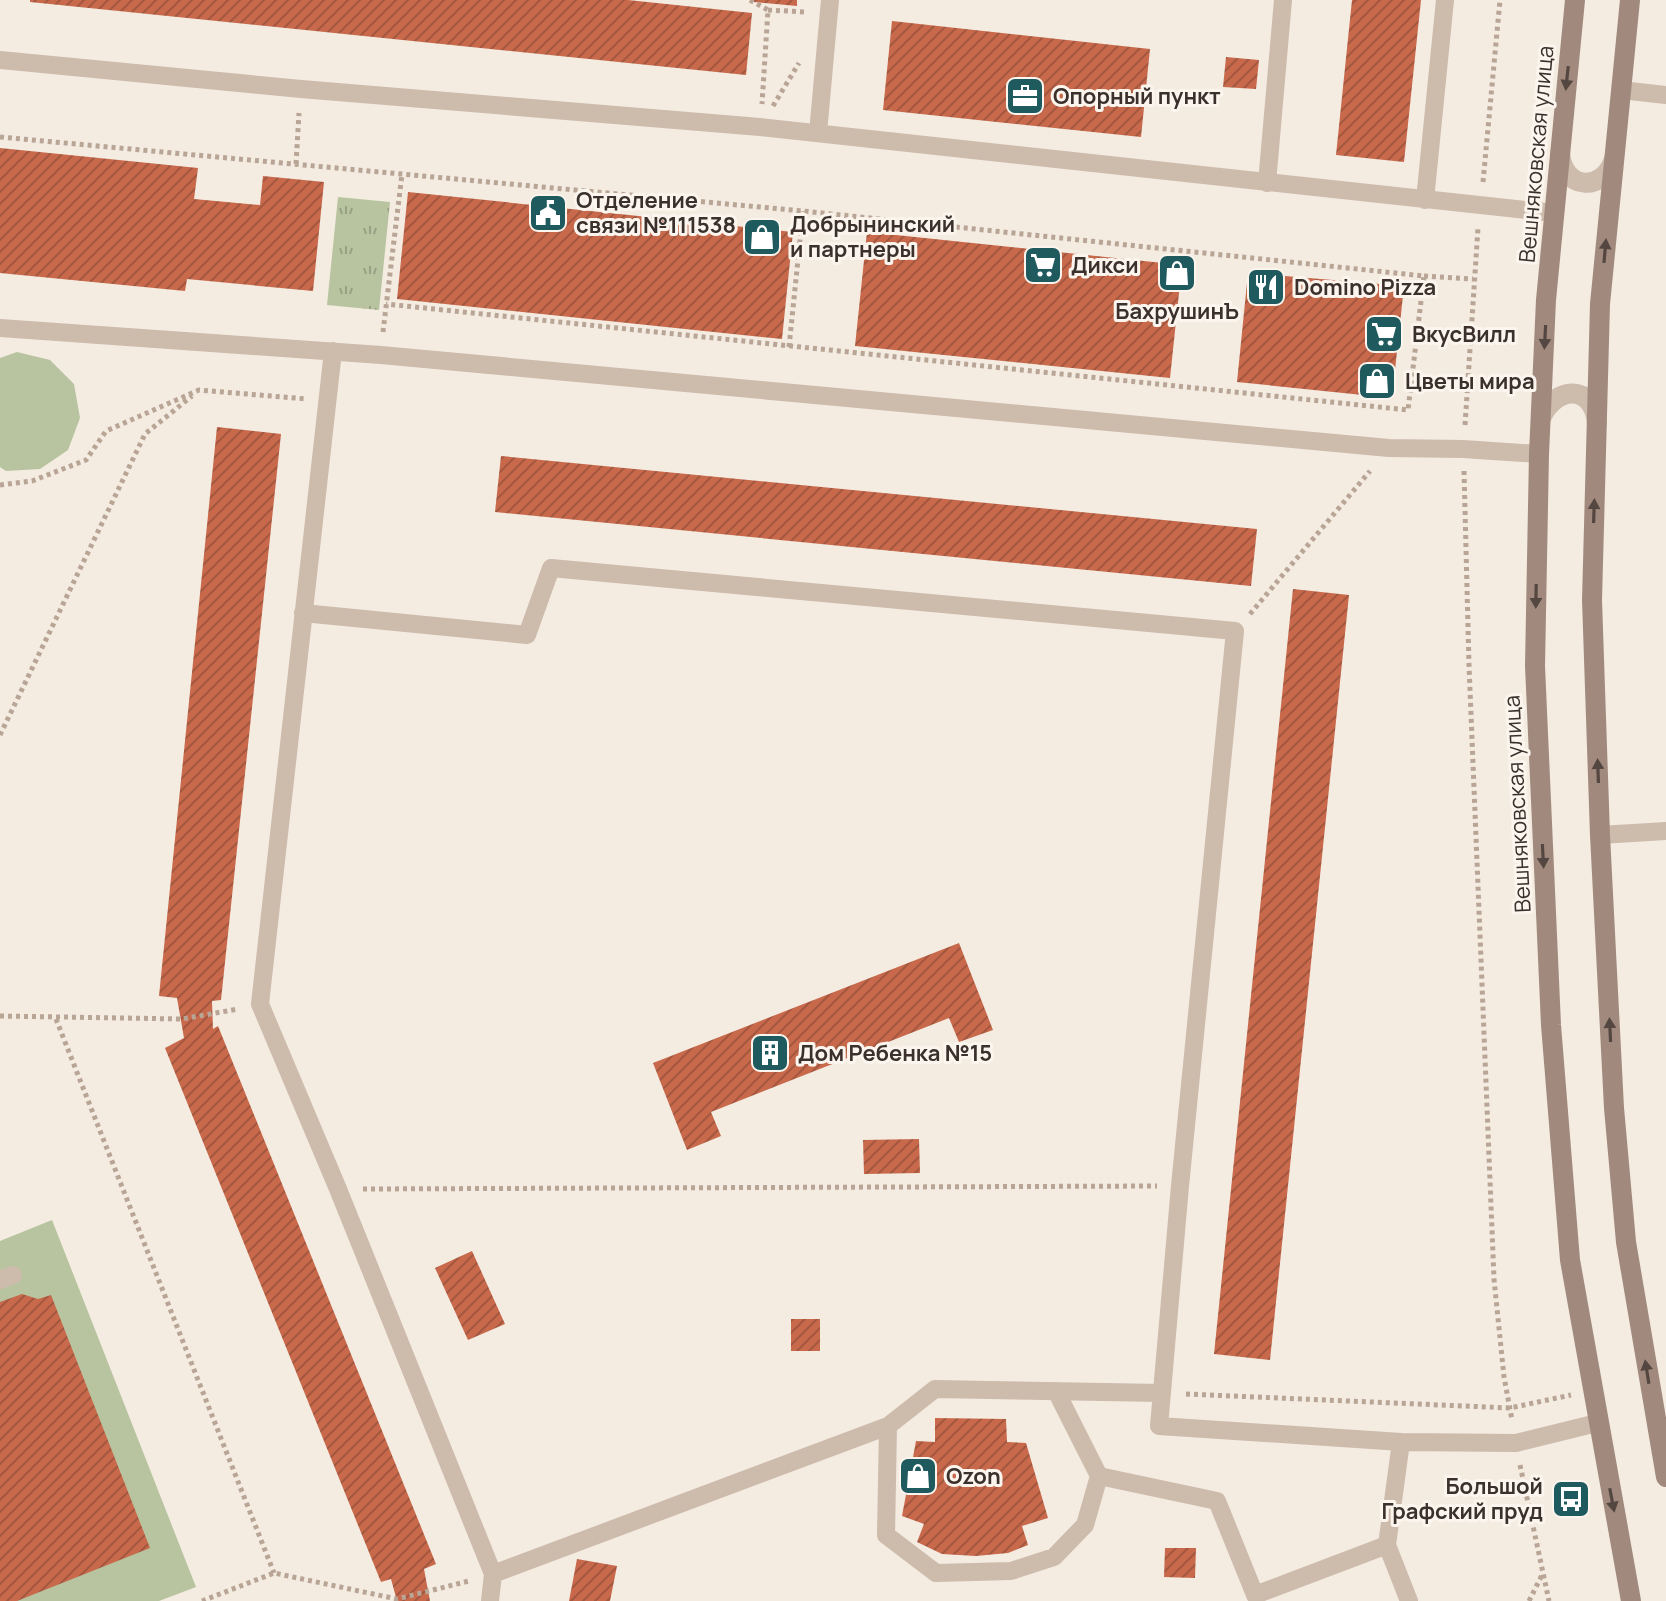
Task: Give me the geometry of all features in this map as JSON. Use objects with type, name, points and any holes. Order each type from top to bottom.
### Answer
[{"type":"main road","name":"Вешняковская улица","points":[[1575,0],[1546,300],[1535,666],[1551,1025],[1570,1260],[1631,1601]]},
{"type":"main road","points":[[1630,0],[1600,304],[1592,600],[1614,1108],[1626,1242],[1666,1477]]},
{"type":"street","points":[[1560,153],[1566,173],[1584,183],[1604,177],[1614,159]]},
{"type":"street","points":[[1541,418],[1552,399],[1572,393],[1591,403],[1597,423]]},
{"type":"lane","points":[[1267,183],[1283,0]]},
{"type":"lane","points":[[1425,200],[1445,0]]},
{"type":"lane","points":[[818,133],[829,6]]},
{"type":"lane","points":[[0,60],[301,89],[760,127],[1554,213]]},
{"type":"lane","points":[[1621,90],[1666,95]]},
{"type":"lane","points":[[0,328],[381,355],[1389,448],[1539,454]]},
{"type":"lane","points":[[333,351],[260,1004],[493,1574],[490,1601]]},
{"type":"lane","points":[[303,613],[527,635],[551,568],[1235,631],[1159,1426],[1401,1442],[1516,1443],[1597,1423]]},
{"type":"lane","points":[[1600,835],[1666,831]]},
{"type":"lane","points":[[493,1574],[888,1426],[935,1389],[1162,1393]]},
{"type":"lane","points":[[888,1426],[886,1535],[936,1573],[1011,1571],[1054,1557],[1085,1525],[1099,1476],[1056,1391]]},
{"type":"lane","points":[[1401,1442],[1387,1545],[1409,1601]]},
{"type":"lane","points":[[1099,1476],[1217,1501],[1256,1598],[1387,1545]]},
{"type":"path","points":[[750,0],[768,10],[829,6]]},
{"type":"path","points":[[1500,0],[1473,279],[1463,449],[1469,665],[1494,1279],[1504,1377],[1549,1601]]},
{"type":"path","points":[[760,127],[768,10]]},
{"type":"path","points":[[760,127],[806,51]]},
{"type":"path","points":[[296,164],[301,89]]},
{"type":"path","points":[[0,137],[803,211],[1473,279]]},
{"type":"path","points":[[381,355],[402,174]]},
{"type":"path","points":[[789,347],[803,211]]},
{"type":"path","points":[[386,304],[1408,410],[1424,276]]},
{"type":"path","points":[[0,735],[145,434],[199,390]]},
{"type":"path","points":[[0,485],[32,481],[86,460],[106,431],[199,390],[328,401]]},
{"type":"path","points":[[1235,631],[1389,448]]},
{"type":"path","points":[[0,1016],[182,1019],[211,1015]]},
{"type":"path","points":[[56,1019],[274,1573]]},
{"type":"path","points":[[338,1189],[1180,1186]]},
{"type":"path","points":[[1162,1393],[1510,1408]]},
{"type":"path","points":[[202,1601],[274,1573],[397,1599],[493,1574]]},
{"type":"path","points":[[1529,1601],[1542,1574]]},
{"type":"green space","points":[[338,197],[390,202],[379,310],[327,305]]},
{"type":"green space","points":[[17,352],[50,360],[74,384],[80,418],[68,450],[40,469],[6,471],[0,467],[0,358]]},
{"type":"green space","points":[[52,1220],[196,1587],[159,1601],[0,1601],[0,1241]]},
{"type":"building","points":[[30,0],[628,0],[752,13],[746,75]]},
{"type":"building","points":[[797,0],[797,6],[754,2]]},
{"type":"building","points":[[1352,0],[1421,0],[1404,162],[1336,155]]},
{"type":"building","points":[[892,21],[1150,49],[1141,137],[883,110]]},
{"type":"building","points":[[1226,57],[1259,60],[1256,89],[1223,87]]},
{"type":"building","points":[[0,148],[198,168],[194,199],[260,205],[263,176],[324,182],[313,291],[187,279],[185,291],[0,273]]},
{"type":"building","points":[[408,192],[793,232],[782,339],[397,299]]},
{"type":"building","points":[[867,232],[1182,265],[1170,378],[855,346]]},
{"type":"building","points":[[1248,273],[1404,286],[1392,398],[1237,382]]},
{"type":"building","points":[[217,427],[281,434],[221,1000],[212,1001],[213,1029],[218,1026],[436,1564],[424,1569],[430,1601],[397,1601],[391,1579],[381,1582],[165,1048],[184,1038],[177,998],[159,996]]},
{"type":"building","points":[[501,456],[1257,529],[1251,586],[495,512]]},
{"type":"building","points":[[1293,589],[1349,595],[1270,1360],[1214,1354]]},
{"type":"building","name":"Дом Ребенка №15","points":[[959,943],[993,1030],[959,1042],[949,1018],[711,1112],[721,1136],[687,1150],[653,1063]]},
{"type":"building","points":[[919,1139],[920,1173],[864,1174],[863,1140]]},
{"type":"building","points":[[472,1251],[505,1324],[468,1340],[435,1268]]},
{"type":"building","points":[[22,1294],[38,1299],[51,1295],[150,1548],[17,1601],[0,1601],[0,1302]]},
{"type":"building","points":[[791,1319],[820,1319],[820,1351],[791,1351]]},
{"type":"building","points":[[935,1418],[1006,1419],[1007,1442],[1026,1443],[1048,1518],[1022,1526],[1028,1545],[1008,1553],[976,1556],[942,1554],[917,1542],[924,1524],[902,1516],[916,1441],[935,1442]]},
{"type":"building","points":[[1165,1548],[1196,1548],[1195,1578],[1164,1577]]},
{"type":"building","points":[[577,1559],[617,1566],[610,1601],[569,1601]]},
{"type":"place","name":"Опорный пункт","points":[[1025,96]]},
{"type":"place","name":"Отделение связи №111538","points":[[548,213]]},
{"type":"place","name":"Добрынинский и партнеры","points":[[762,237]]},
{"type":"place","name":"Дикси","points":[[1043,265]]},
{"type":"place","name":"БахрушинЪ","points":[[1177,273]]},
{"type":"place","name":"Domino Pizza","points":[[1266,287]]},
{"type":"place","name":"ВкусВилл","points":[[1384,334]]},
{"type":"place","name":"Цветы мира","points":[[1377,381]]},
{"type":"place","name":"Дом Ребенка №15","points":[[770,1053]]},
{"type":"place","name":"Ozon","points":[[918,1476]]},
{"type":"place","name":"Большой Графский пруд","points":[[1571,1499]]}]
